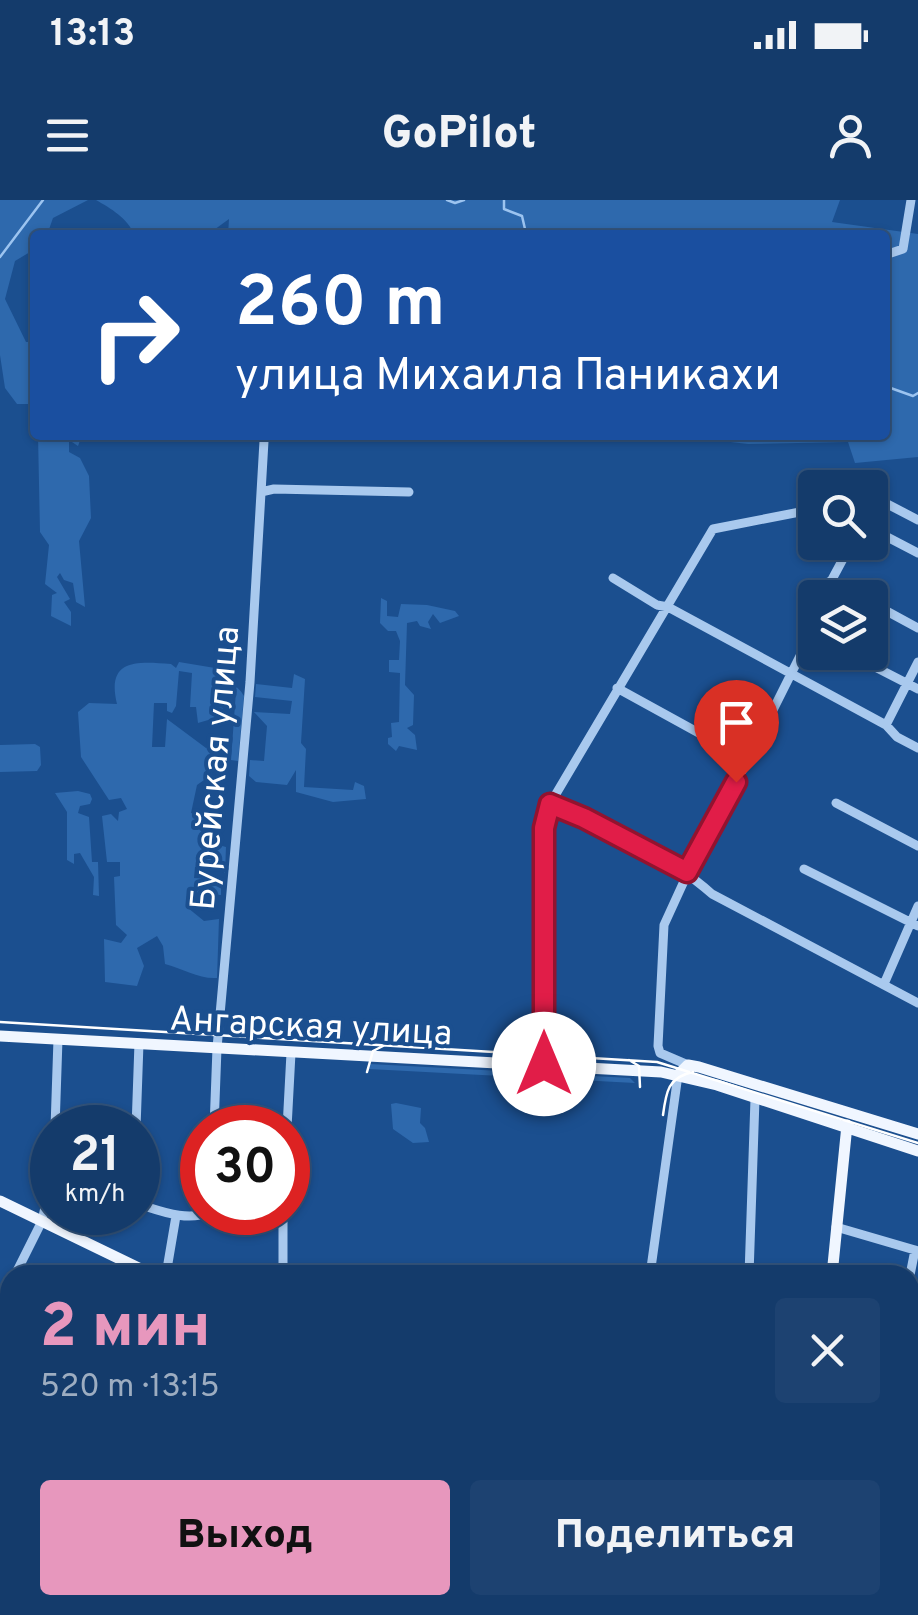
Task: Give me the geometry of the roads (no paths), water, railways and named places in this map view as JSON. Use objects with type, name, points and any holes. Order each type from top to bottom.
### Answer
[{"type":"main road","name":"Ангарская улица","points":[[0,1036],[292,1053],[682,1068],[918,1134]]},
{"type":"main road","name":"Ангарская улица","points":[[682,1068],[755,1099],[918,1151]]},
{"type":"main road","points":[[833,1265],[850,1113]]},
{"type":"main road","points":[[0,1201],[30,1215]]},
{"type":"main road","points":[[71,1235],[132,1265]]},
{"type":"street","points":[[890,255],[902,250],[910,200]]},
{"type":"street","name":"Бурейская улица","points":[[215,1105],[250,682],[264,441]]},
{"type":"street","points":[[261,492],[410,492]]},
{"type":"street","points":[[888,505],[918,520]]},
{"type":"street","points":[[544,1064],[544,828],[550,804],[712,529],[798,512]]},
{"type":"street","points":[[888,537],[918,552]]},
{"type":"street","points":[[613,578],[656,605],[668,607],[791,677],[886,725],[896,737],[918,748]]},
{"type":"street","points":[[888,612],[918,628]]},
{"type":"street","points":[[652,1265],[682,1068],[660,1053],[658,1046],[664,925],[687,872],[798,662]]},
{"type":"street","points":[[886,725],[918,662]]},
{"type":"street","points":[[881,670],[918,690]]},
{"type":"street","points":[[617,688],[748,760]]},
{"type":"street","points":[[836,803],[918,846]]},
{"type":"street","points":[[550,804],[687,872],[712,894],[918,1003]]},
{"type":"street","points":[[804,869],[914,924]]},
{"type":"street","points":[[884,984],[914,924],[918,906]]},
{"type":"street","points":[[55,1105],[58,1039]]},
{"type":"street","points":[[137,1105],[140,1044]]},
{"type":"street","points":[[289,1105],[292,1053]]},
{"type":"street","points":[[749,1265],[755,1099]]},
{"type":"street","points":[[160,1211],[180,1216]]},
{"type":"street","points":[[168,1265],[176,1216]]},
{"type":"street","points":[[836,1227],[916,1250]]},
{"type":"street","points":[[20,1265],[35,1235]]},
{"type":"street","points":[[283,1235],[283,1265]]},
{"type":"waterway","points":[[0,257],[43,200]]},
{"type":"waterway","points":[[447,200],[464,200]]},
{"type":"waterway","points":[[504,200],[504,209],[522,216],[526,230]]},
{"type":"waterway","points":[[890,388],[913,396],[918,393]]},
{"type":"tram line","points":[[0,1022],[657,1062],[918,1143]]},
{"type":"tram line","points":[[367,1072],[373,1051],[387,1044]]},
{"type":"tram line","points":[[629,1060],[639,1066],[640,1087]]},
{"type":"tram line","points":[[663,1115],[673,1082],[693,1072]]}]
